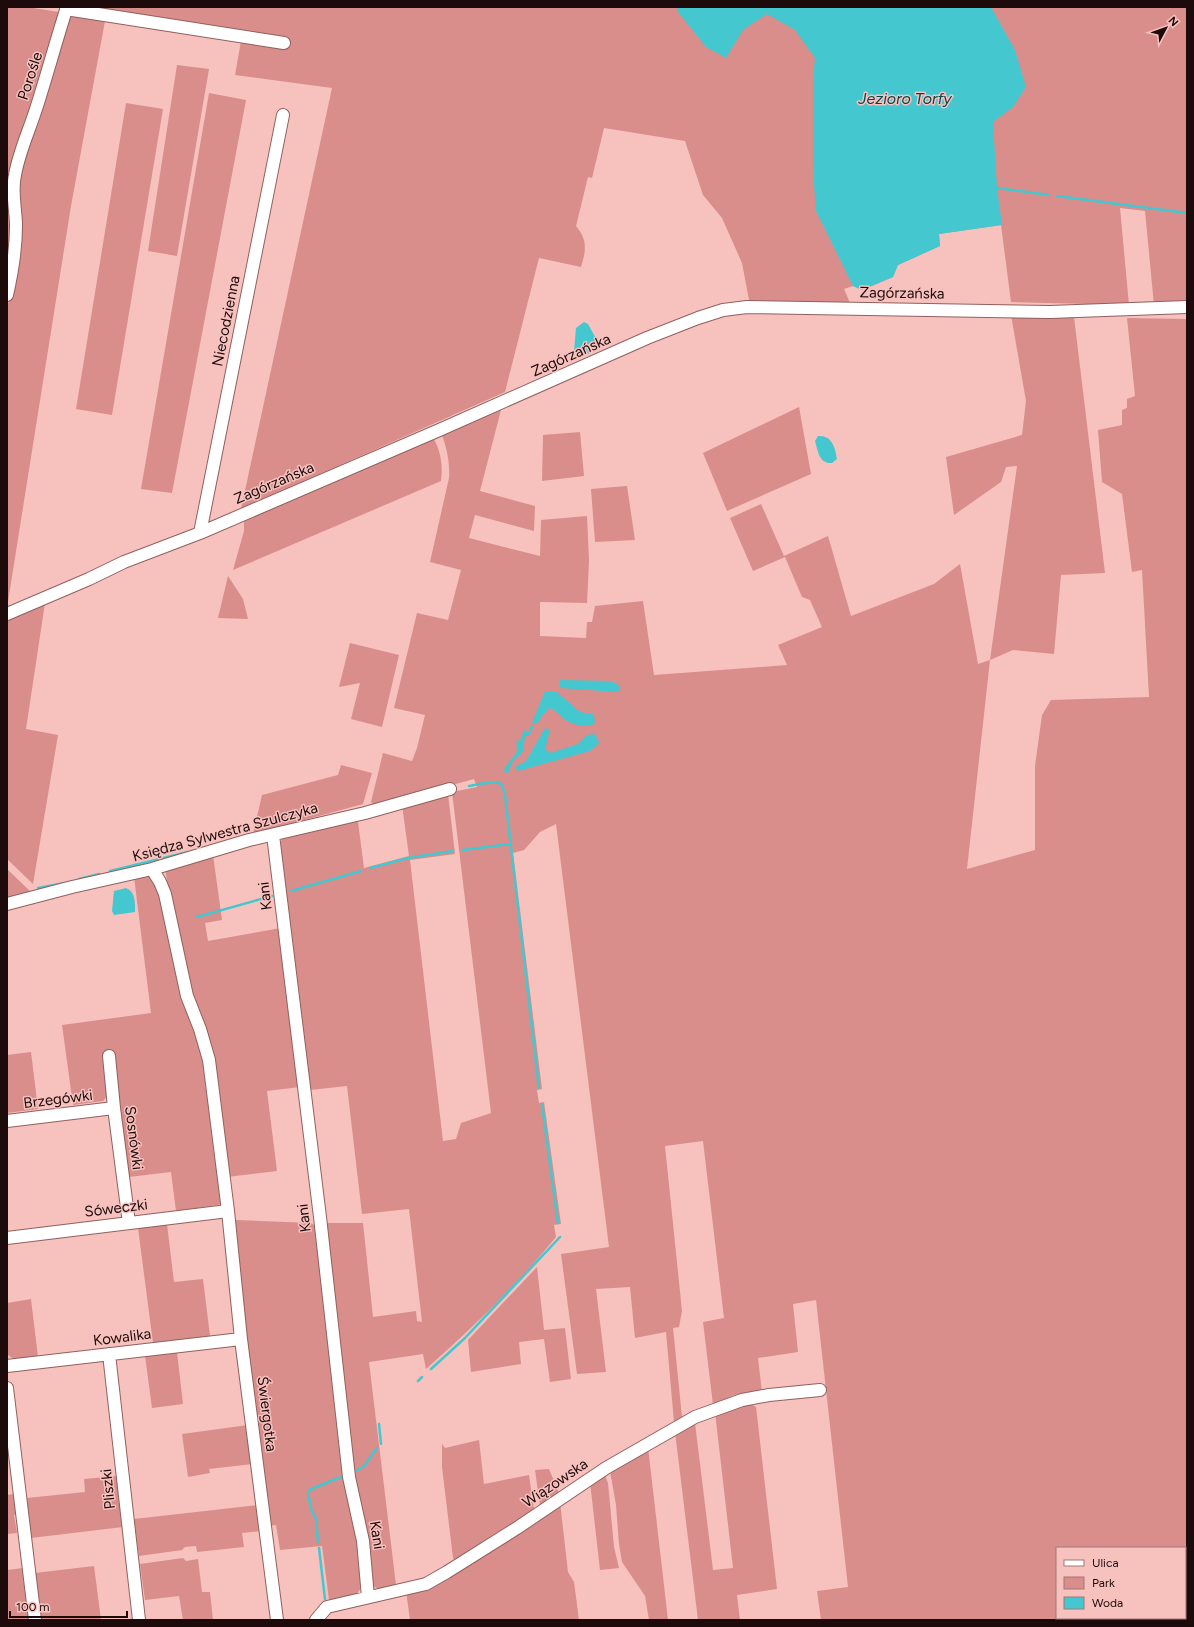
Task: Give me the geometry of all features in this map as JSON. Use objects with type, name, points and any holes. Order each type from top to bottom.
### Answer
[{"type":"street","points":[[66,8],[284,42]]},
{"type":"street","name":"Porośle","points":[[7,295],[16,226],[13,197],[14,176],[19,156],[55,51],[66,8]]},
{"type":"street","name":"Niecodzienna","points":[[200,533],[283,115]]},
{"type":"street","name":"Zagórzańska","points":[[7,614],[89,579],[124,562],[200,533],[452,425],[647,338],[723,310],[747,307],[1050,312],[1187,307]]},
{"type":"street","name":"Księdza Sylwestra Szulczyka","points":[[7,904],[72,887],[152,869],[273,835],[365,813],[450,789]]},
{"type":"street","name":"Kani","points":[[273,835],[320,1217],[349,1477],[363,1540],[368,1597]]},
{"type":"street","name":"Świergotka","points":[[152,869],[165,894],[187,996],[200,1029],[209,1060],[228,1212],[241,1339],[277,1620]]},
{"type":"street","name":"Sosnówki","points":[[109,1056],[128,1223]]},
{"type":"street","name":"Brzegówki","points":[[7,1121],[114,1108]]},
{"type":"street","name":"Sóweczki","points":[[7,1238],[228,1212]]},
{"type":"street","name":"Kowalika","points":[[7,1366],[241,1339]]},
{"type":"street","name":"Pliszki","points":[[109,1354],[139,1620]]},
{"type":"street","points":[[7,1388],[35,1620]]},
{"type":"street","name":"Wiązowska","points":[[316,1620],[328,1607],[426,1584],[517,1528],[606,1468],[695,1417],[742,1400],[769,1395],[820,1390]]},
{"type":"green space","points":[[7,7],[27,7],[59,12],[36,94],[12,167],[11,234],[7,270]]},
{"type":"green space","points":[[80,7],[1187,7],[1187,306],[1154,305],[1145,211],[1120,208],[1129,305],[1011,302],[1001,225],[939,234],[940,246],[898,265],[893,277],[862,290],[853,286],[844,289],[850,303],[750,305],[742,263],[722,218],[703,195],[685,141],[604,128],[592,178],[588,177],[576,226],[583,236],[585,246],[581,267],[539,258],[505,392],[241,509],[332,88],[235,75],[241,41],[105,21]]},
{"type":"green space","points":[[69,14],[105,21],[71,206],[7,608],[7,308],[17,268],[18,182]]},
{"type":"green space","points":[[177,65],[209,69],[177,256],[148,251]]},
{"type":"green space","points":[[209,93],[246,100],[172,493],[141,489]]},
{"type":"green space","points":[[126,103],[163,109],[112,415],[76,409]]},
{"type":"green space","points":[[1011,315],[1074,317],[1105,573],[1061,575],[1054,654],[1013,650],[990,660],[1017,466],[1006,467],[1001,482],[954,515],[946,457],[1022,435],[1026,401]]},
{"type":"green space","points":[[1127,318],[1187,319],[1187,1620],[821,1620],[817,1591],[848,1587],[816,1300],[793,1304],[798,1352],[758,1358],[762,1392],[734,1395],[713,1405],[703,1322],[724,1318],[703,1141],[665,1146],[682,1311],[679,1327],[673,1328],[682,1417],[674,1422],[666,1332],[635,1338],[630,1287],[596,1289],[606,1372],[577,1374],[561,1254],[609,1247],[556,824],[540,832],[524,850],[513,853],[542,1089],[537,1090],[539,1103],[544,1102],[561,1224],[554,1225],[556,1237],[526,1272],[477,1322],[426,1369],[423,1354],[369,1362],[396,1585],[379,1589],[371,1585],[354,1478],[325,1227],[327,1223],[363,1223],[373,1317],[416,1311],[417,1321],[422,1322],[409,1209],[362,1214],[347,1086],[310,1090],[280,843],[284,836],[355,817],[358,822],[364,868],[409,856],[402,805],[448,794],[455,854],[410,860],[443,1141],[456,1139],[461,1123],[491,1113],[452,792],[477,787],[474,779],[375,806],[371,802],[383,753],[412,761],[417,748],[425,715],[394,708],[417,613],[448,620],[461,570],[430,562],[449,478],[448,456],[442,435],[501,410],[480,491],[535,506],[534,531],[475,515],[469,538],[540,556],[541,520],[587,516],[589,561],[587,603],[540,602],[540,636],[586,638],[587,622],[592,622],[595,606],[643,601],[654,675],[787,665],[778,645],[822,627],[810,600],[802,597],[785,557],[753,571],[730,518],[761,504],[784,556],[828,536],[851,616],[934,584],[960,564],[978,664],[990,660],[967,869],[1035,850],[1035,766],[1042,715],[1051,700],[1149,697],[1142,570],[1132,572],[1122,494],[1102,482],[1098,430],[1122,425],[1122,410],[1127,408],[1127,399],[1135,396]]},
{"type":"green space","points":[[799,407],[811,474],[727,511],[703,453]]},
{"type":"green space","points":[[580,432],[584,476],[542,481],[543,435]]},
{"type":"green space","points":[[434,439],[441,459],[441,481],[233,570],[244,531],[244,520]]},
{"type":"green space","points":[[627,486],[635,540],[595,542],[591,489]]},
{"type":"green space","points":[[228,576],[243,599],[248,619],[218,618]]},
{"type":"green space","points":[[45,603],[26,729],[58,735],[33,884],[7,859],[7,620]]},
{"type":"green space","points":[[350,643],[399,655],[382,727],[351,719],[360,683],[339,687]]},
{"type":"green space","points":[[341,765],[372,773],[363,804],[253,834],[262,795],[338,775]]},
{"type":"green space","points":[[213,855],[222,920],[205,923],[208,941],[281,928],[300,1087],[267,1091],[277,1171],[227,1177],[195,1010],[168,887],[165,868]]},
{"type":"green space","points":[[7,869],[31,892],[7,901]]},
{"type":"green space","points":[[146,875],[150,876],[157,884],[202,1041],[224,1204],[176,1211],[171,1172],[129,1177],[114,1053],[102,1055],[108,1095],[103,1101],[73,1105],[62,1025],[151,1013],[134,877]]},
{"type":"green space","points":[[31,1052],[38,1109],[7,1113],[7,1055]]},
{"type":"green space","points":[[236,1220],[311,1223],[315,1226],[359,1549],[362,1586],[357,1594],[329,1600],[322,1546],[280,1550],[276,1525],[268,1526],[232,1223]]},
{"type":"green space","points":[[167,1224],[174,1282],[203,1279],[210,1336],[153,1343],[138,1228]]},
{"type":"green space","points":[[537,1267],[544,1330],[565,1328],[571,1379],[550,1382],[544,1339],[519,1342],[521,1364],[471,1372],[468,1340]]},
{"type":"green space","points":[[31,1299],[38,1357],[15,1360],[8,1355],[7,1303]]},
{"type":"green space","points":[[177,1352],[183,1404],[152,1408],[145,1356]]},
{"type":"green space","points":[[751,1404],[756,1407],[777,1589],[737,1595],[740,1620],[698,1620],[675,1432],[695,1423],[713,1570],[733,1568],[715,1412],[729,1407]]},
{"type":"green space","points":[[248,1425],[253,1464],[209,1469],[210,1473],[188,1477],[182,1434]]},
{"type":"green space","points":[[479,1440],[484,1484],[529,1475],[534,1510],[456,1562],[453,1558],[442,1467],[442,1444],[445,1448]]},
{"type":"green space","points":[[648,1447],[668,1620],[649,1620],[645,1596],[622,1562],[616,1505],[610,1471]]},
{"type":"green space","points":[[549,1469],[559,1493],[540,1506],[535,1470]]},
{"type":"green space","points":[[604,1473],[608,1483],[614,1547],[619,1568],[600,1570],[590,1482]]},
{"type":"green space","points":[[117,1476],[123,1527],[31,1538],[27,1498],[85,1492],[84,1479]]},
{"type":"green space","points":[[14,1494],[17,1515],[14,1515],[17,1533],[7,1534],[7,1495]]},
{"type":"green space","points":[[560,1502],[568,1572],[574,1582],[579,1620],[410,1620],[406,1591]]},
{"type":"green space","points":[[258,1505],[261,1531],[242,1533],[244,1547],[197,1552],[196,1546],[185,1547],[182,1550],[139,1556],[134,1519]]},
{"type":"green space","points":[[183,1558],[186,1561],[198,1559],[202,1592],[210,1592],[213,1620],[183,1620],[179,1596],[145,1600],[140,1564]]},
{"type":"green space","points":[[94,1566],[101,1620],[41,1620],[35,1573]]},
{"type":"green space","points":[[23,1568],[29,1620],[7,1620],[7,1570]]},
{"type":"water","name":"Jezioro Torfy","points":[[677,7],[991,7],[1015,50],[1026,87],[1013,107],[993,122],[997,188],[1002,225],[939,234],[940,246],[898,265],[893,277],[862,290],[853,286],[816,211],[813,171],[813,79],[815,58],[795,30],[767,14],[743,30],[726,58],[706,47],[678,12]]},
{"type":"water","points":[[584,322],[588,324],[599,344],[598,348],[589,351],[589,354],[582,349],[576,353],[574,351],[576,328]]},
{"type":"water","points":[[818,436],[827,437],[832,443],[837,459],[832,463],[824,461],[818,453],[815,441]]},
{"type":"water","points":[[560,680],[611,681],[620,686],[620,690],[617,692],[560,688]]},
{"type":"water","points":[[545,691],[557,692],[580,712],[593,714],[595,720],[594,724],[581,726],[573,724],[549,708],[537,723],[532,723]]},
{"type":"water","points":[[531,725],[534,726],[529,736],[526,736],[523,751],[514,761],[509,772],[506,773],[504,770],[505,767],[515,755],[517,750],[517,740],[520,741],[524,730],[529,732]]},
{"type":"water","points":[[545,728],[550,730],[545,749],[550,753],[578,744],[587,735],[594,734],[599,743],[590,751],[518,771],[515,767],[526,761]]},
{"type":"water","points":[[126,888],[132,892],[135,902],[135,912],[114,915],[112,911],[114,891]]},
{"type":"waterway","points":[[997,188],[1049,195]]},
{"type":"waterway","points":[[1057,196],[1187,213]]},
{"type":"waterway","points":[[469,786],[496,782],[502,785],[505,795],[539,1088]]},
{"type":"waterway","points":[[463,850],[510,844]]},
{"type":"waterway","points":[[370,868],[408,858],[453,851]]},
{"type":"waterway","points":[[110,871],[188,852]]},
{"type":"waterway","points":[[291,891],[361,871]]},
{"type":"waterway","points":[[79,879],[99,874]]},
{"type":"waterway","points":[[38,888],[65,883]]},
{"type":"waterway","points":[[197,917],[272,896]]},
{"type":"waterway","points":[[542,1104],[558,1223]]},
{"type":"waterway","points":[[431,1369],[465,1338],[560,1237]]},
{"type":"waterway","points":[[418,1381],[422,1377]]},
{"type":"waterway","points":[[379,1424],[381,1444]]},
{"type":"waterway","points":[[354,1472],[364,1466],[377,1448]]},
{"type":"waterway","points":[[318,1542],[316,1519],[311,1509],[308,1493],[311,1489],[341,1477]]},
{"type":"waterway","points":[[319,1548],[325,1599]]}]
